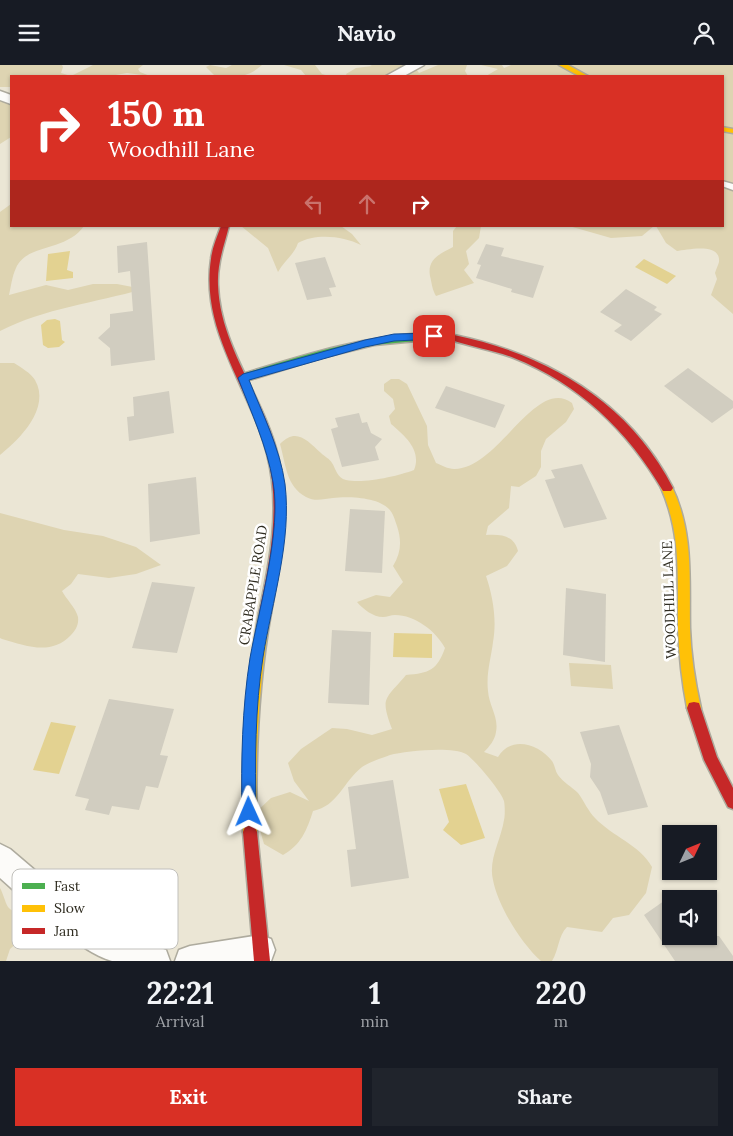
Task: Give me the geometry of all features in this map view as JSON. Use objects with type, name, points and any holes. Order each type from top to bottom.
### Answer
[{"type":"street","points":[[395,75],[417,65]]},
{"type":"street","points":[[563,65],[582,75]]},
{"type":"street","name":"CRABAPPLE ROAD","points":[[225,227],[216,255],[215,297],[223,331],[270,447],[279,483],[280,500],[277,547],[256,660],[248,754],[250,851],[261,956]]},
{"type":"street","name":"WOODHILL LANE","points":[[243,378],[394,337],[434,336],[468,340],[514,353],[568,381],[594,401],[628,433],[648,456],[662,478],[673,502],[684,543],[684,624],[691,702],[700,735],[715,769],[733,801]]},
{"type":"street","points":[[0,859],[12,869]]},
{"type":"street","points":[[118,949],[134,956],[155,961]]},
{"type":"street","points":[[190,961],[261,956]]},
{"type":"shaded area","points":[[0,65],[62,65],[61,73],[68,75],[10,75],[10,87],[0,87]]},
{"type":"shaded area","points":[[93,65],[143,65],[138,69],[148,75],[127,73],[116,75],[73,75]]},
{"type":"shaded area","points":[[210,65],[226,68],[232,65],[262,65],[246,75],[214,75],[206,67]]},
{"type":"shaded area","points":[[284,65],[315,65],[322,74],[326,75],[305,75],[301,70]]},
{"type":"shaded area","points":[[370,65],[413,65],[419,73],[438,65],[467,65],[465,71],[467,75],[406,75],[411,72],[403,75],[346,74],[356,68],[372,66]]},
{"type":"shaded area","points":[[481,65],[502,65],[504,68],[511,65],[733,65],[733,314],[711,295],[717,279],[715,273],[719,262],[715,252],[709,249],[677,251],[666,243],[657,227],[724,227],[724,75],[488,75],[498,69]]},
{"type":"shaded area","points":[[0,94],[10,101],[10,138],[0,144]]},
{"type":"shaded area","points":[[10,205],[10,227],[83,227],[67,240],[21,260],[16,268],[9,295],[46,285],[68,290],[93,284],[117,284],[143,289],[52,311],[0,331],[0,212]]},
{"type":"shaded area","points":[[242,227],[342,227],[352,234],[361,245],[346,239],[330,237],[305,240],[298,243],[278,272],[268,248]]},
{"type":"shaded area","points":[[456,227],[481,227],[479,238],[466,251],[469,264],[464,270],[474,283],[436,296],[430,276],[431,265],[443,252],[453,247],[453,231]]},
{"type":"shaded area","points":[[572,227],[653,227],[642,236],[611,238]]},
{"type":"shaded area","points":[[70,251],[67,270],[73,272],[73,278],[46,281],[48,254]]},
{"type":"shaded area","points":[[644,259],[676,276],[667,284],[635,267]]},
{"type":"shaded area","points":[[55,319],[60,321],[62,340],[65,342],[59,347],[48,348],[43,345],[41,325],[47,320]]},
{"type":"shaded area","points":[[0,363],[14,363],[31,375],[39,391],[39,401],[36,412],[24,432],[0,455]]},
{"type":"shaded area","points":[[391,379],[399,379],[407,384],[427,426],[428,445],[436,463],[452,469],[470,465],[486,455],[530,412],[544,402],[558,398],[572,403],[574,409],[566,422],[546,439],[541,451],[541,467],[536,476],[519,487],[511,486],[509,508],[488,526],[486,535],[501,535],[510,539],[518,551],[507,566],[486,576],[491,592],[495,625],[488,672],[488,691],[497,727],[493,741],[484,752],[498,757],[504,750],[517,744],[533,746],[540,750],[552,761],[560,778],[578,793],[595,818],[640,852],[652,867],[646,893],[629,915],[613,918],[602,932],[567,927],[552,961],[541,961],[533,953],[511,923],[500,901],[493,880],[492,865],[504,818],[504,801],[487,776],[466,754],[450,750],[406,752],[390,755],[365,765],[355,773],[329,804],[313,811],[299,842],[283,855],[264,844],[255,813],[271,798],[290,792],[309,801],[294,781],[288,763],[301,749],[332,728],[347,729],[372,735],[392,729],[386,711],[389,695],[406,675],[432,669],[439,661],[445,648],[430,630],[417,621],[403,616],[376,616],[365,610],[357,602],[376,595],[390,597],[403,582],[393,566],[399,552],[400,537],[394,517],[390,511],[378,502],[362,498],[309,499],[294,487],[288,474],[280,444],[291,436],[301,437],[330,460],[339,475],[346,480],[371,480],[414,470],[416,456],[411,444],[391,424],[389,416],[395,409],[393,399],[384,391],[384,384]]},
{"type":"shaded area","points":[[0,513],[64,530],[103,536],[136,547],[161,565],[136,574],[109,578],[78,574],[71,584],[62,591],[77,614],[78,624],[71,635],[55,645],[38,647],[2,639],[0,638]]},
{"type":"shaded area","points":[[394,633],[432,634],[432,658],[393,657]]},
{"type":"shaded area","points":[[569,663],[611,665],[613,689],[571,686]]},
{"type":"shaded area","points":[[51,722],[76,726],[59,774],[33,770]]},
{"type":"shaded area","points":[[466,784],[485,838],[461,845],[443,830],[449,822],[439,789]]},
{"type":"shaded area","points":[[0,888],[8,907],[12,910],[12,947],[6,961],[0,961]]},
{"type":"building","points":[[147,242],[155,360],[111,366],[110,348],[98,338],[110,327],[110,314],[133,311],[130,271],[118,273],[117,246]]},
{"type":"building","points":[[486,244],[504,248],[501,256],[544,266],[533,298],[511,292],[512,289],[476,278],[481,265],[477,264]]},
{"type":"building","points":[[325,257],[336,287],[329,288],[332,296],[307,300],[295,263]]},
{"type":"building","points":[[626,289],[657,307],[654,310],[662,314],[631,341],[614,331],[622,325],[600,312]]},
{"type":"building","points":[[688,368],[733,401],[733,408],[712,423],[664,386]]},
{"type":"building","points":[[446,386],[505,405],[495,428],[435,408]]},
{"type":"building","points":[[169,391],[174,433],[129,441],[127,417],[134,416],[133,397]]},
{"type":"building","points":[[359,413],[362,423],[367,422],[371,433],[382,439],[375,447],[379,460],[342,467],[331,429],[338,427],[335,418]]},
{"type":"building","points":[[582,464],[607,519],[564,528],[545,480],[555,478],[551,470]]},
{"type":"building","points":[[196,477],[200,534],[150,542],[148,484]]},
{"type":"building","points":[[350,509],[385,511],[382,573],[345,571]]},
{"type":"building","points":[[152,582],[195,587],[177,653],[132,648]]},
{"type":"building","points":[[566,588],[606,594],[605,662],[563,655]]},
{"type":"building","points":[[332,630],[371,632],[369,705],[328,703]]},
{"type":"building","points":[[109,699],[174,709],[160,755],[168,756],[158,788],[146,786],[139,810],[112,806],[109,815],[85,810],[89,799],[75,796]]},
{"type":"building","points":[[619,725],[648,807],[608,815],[600,792],[590,777],[591,764],[580,732]]},
{"type":"building","points":[[393,780],[409,878],[351,887],[347,850],[356,849],[348,787]]},
{"type":"building","points":[[662,902],[662,942],[644,915]]},
{"type":"building","points":[[717,936],[719,936],[733,956],[733,961],[675,961],[664,945],[717,945]]},
{"type":"traffic: fast","points":[[243,378],[321,354],[374,341],[427,336],[454,338]]},
{"type":"traffic: slow","points":[[563,65],[582,75]]},
{"type":"traffic: slow","points":[[724,129],[733,131]]},
{"type":"traffic: slow","points":[[667,488],[674,504],[682,535],[685,651],[694,708]]},
{"type":"traffic: slow","points":[[250,832],[249,750],[256,667],[265,613]]},
{"type":"traffic: jam","points":[[225,227],[215,259],[213,285],[216,310],[223,335],[265,431],[277,475],[279,495],[278,534],[273,574],[265,613]]},
{"type":"traffic: jam","points":[[454,338],[486,345],[518,356],[549,371],[578,389],[605,410],[629,433],[650,460],[667,488]]},
{"type":"traffic: jam","points":[[694,708],[711,760],[733,802]]},
{"type":"traffic: jam","points":[[250,832],[262,961]]},
{"type":"route","points":[[249,812],[248,754],[256,660],[277,547],[280,500],[279,483],[270,447],[243,378],[394,337],[434,336]]}]
